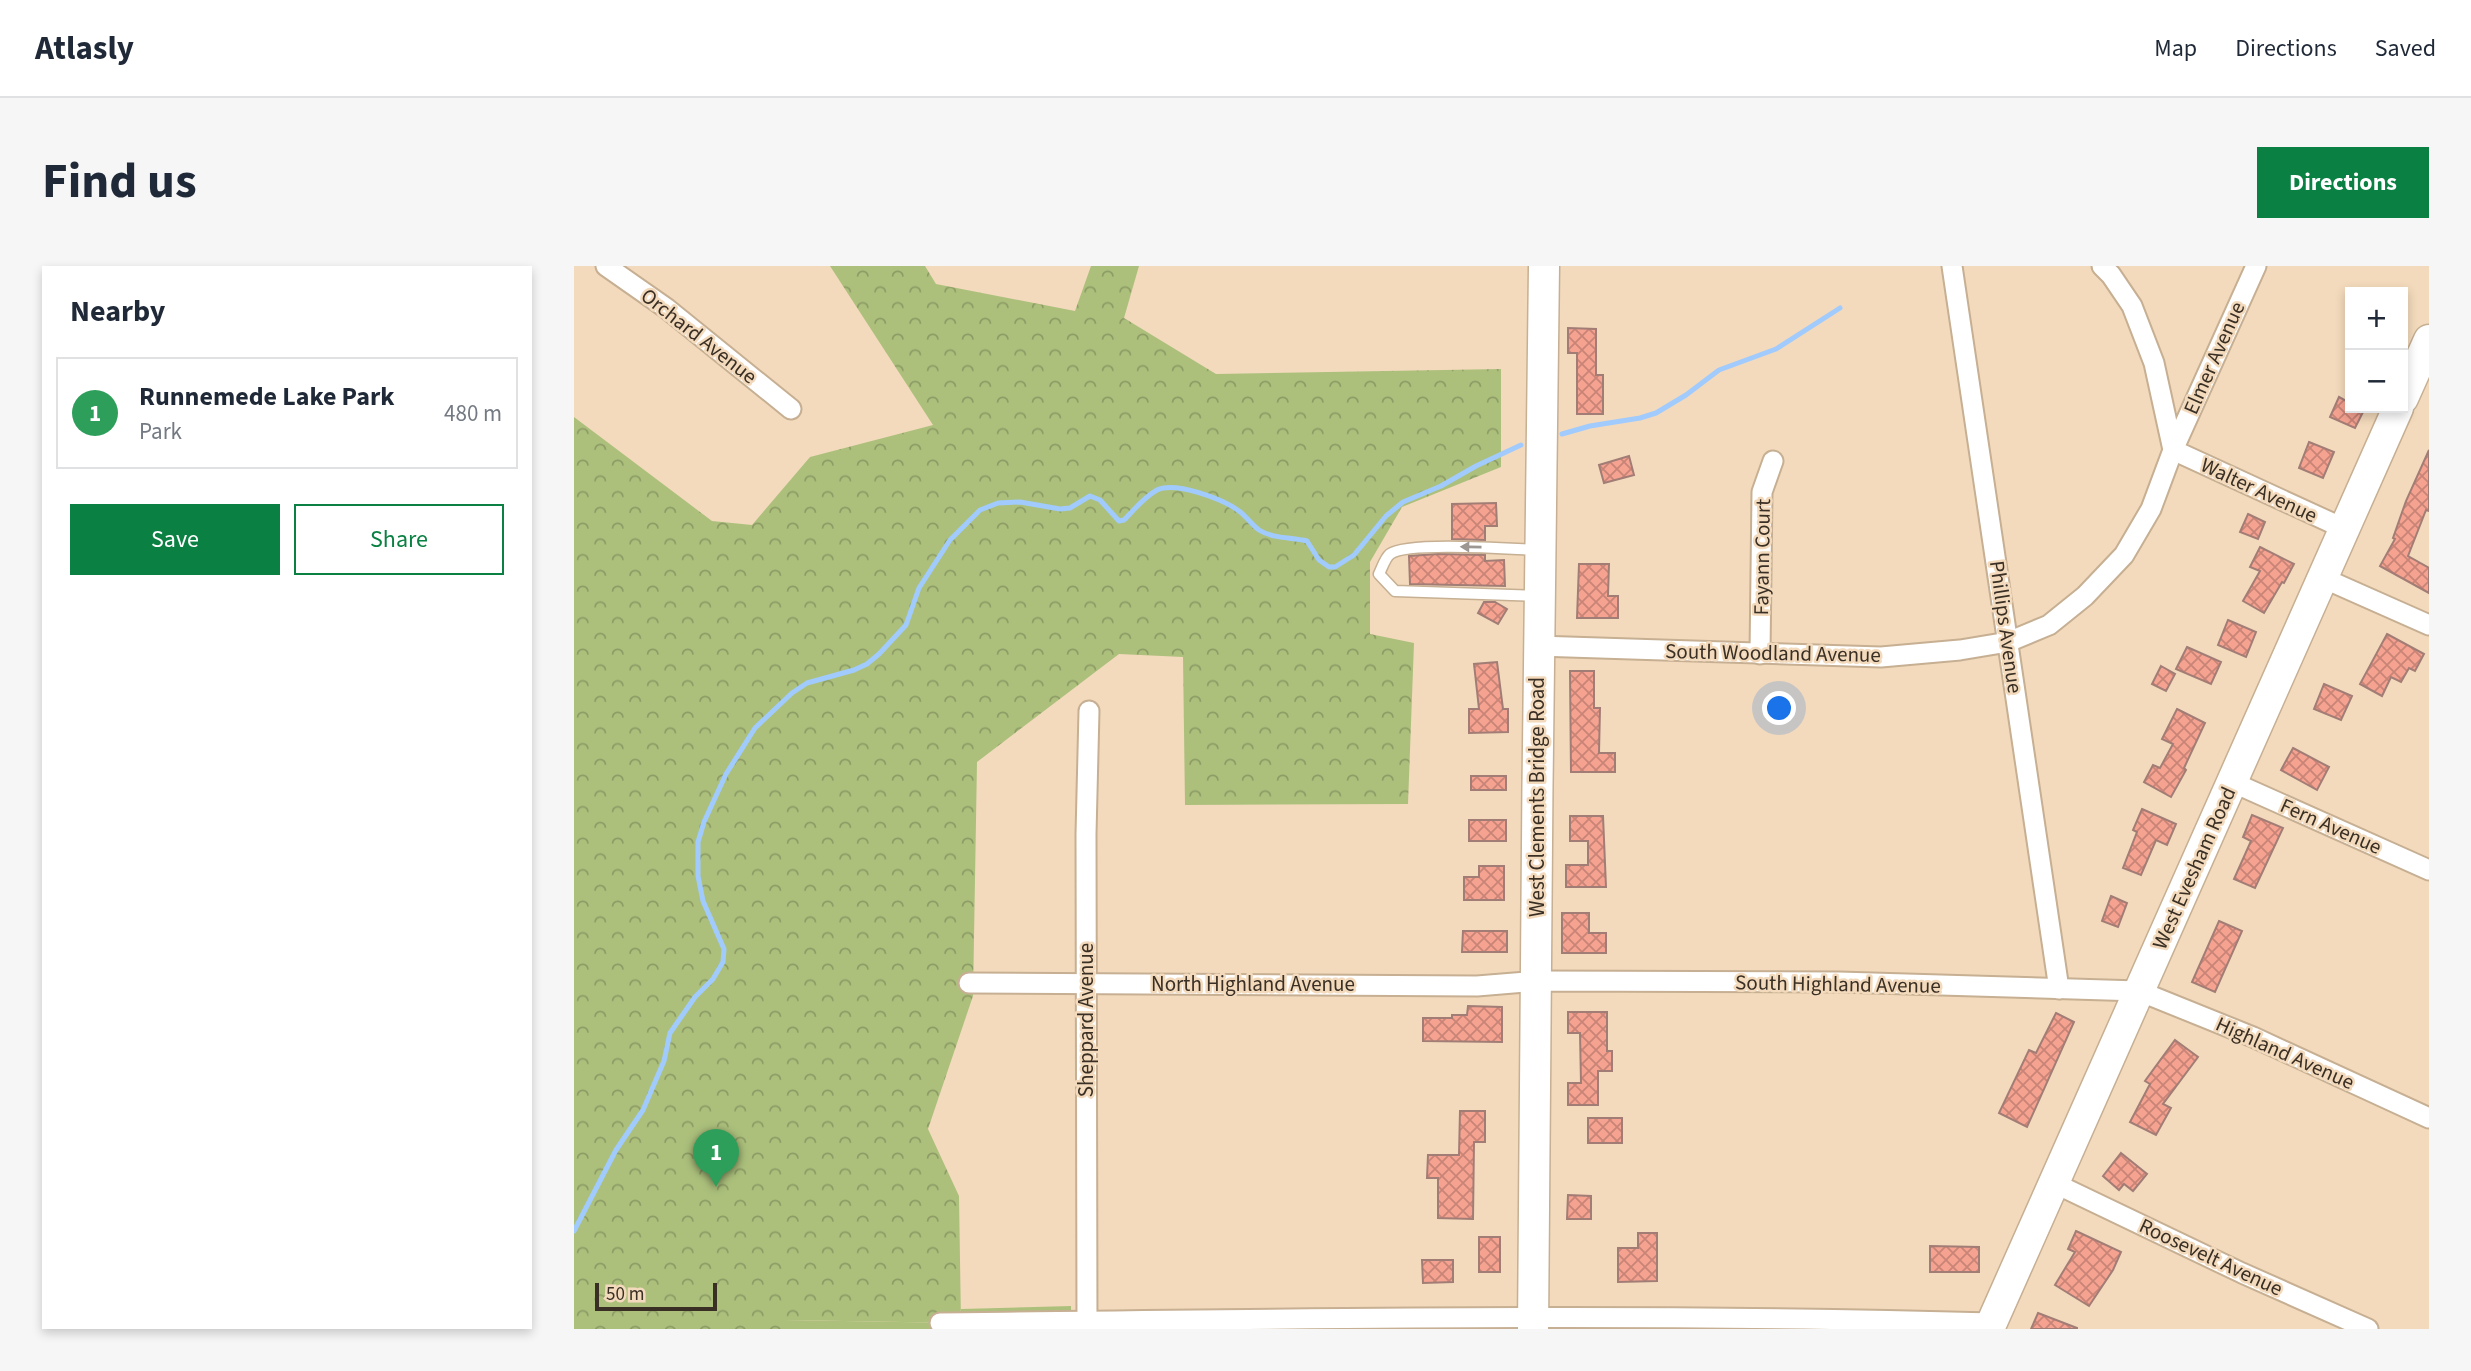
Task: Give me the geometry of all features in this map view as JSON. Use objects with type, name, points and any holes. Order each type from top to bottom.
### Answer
[{"type":"main road","name":"West Clements Bridge Road","points":[[1533,1322],[1537,646],[1544,266]]},
{"type":"main road","points":[[2408,391],[2422,372],[2429,340]]},
{"type":"main road","name":"West Evesham Road","points":[[1991,1326],[2396,413]]},
{"type":"street","name":"Orchard Avenue","points":[[606,266],[666,308],[791,409]]},
{"type":"street","name":"Phillips Avenue","points":[[1952,266],[2059,989]]},
{"type":"street","points":[[2102,266],[2125,295],[2137,317],[2154,363],[2173,450]]},
{"type":"street","name":"Elmer Avenue","points":[[2008,642],[2049,625],[2085,596],[2124,555],[2151,509],[2173,450],[2256,266]]},
{"type":"street","name":"Walter Avenue","points":[[2173,450],[2345,529]]},
{"type":"street","name":"Fayann Court","points":[[1760,654],[1762,492],[1773,461]]},
{"type":"street","points":[[2323,578],[2429,625]]},
{"type":"street","name":"South Woodland Avenue","points":[[1537,646],[1881,657],[1960,650],[2008,642]]},
{"type":"street","name":"Sheppard Avenue","points":[[1087,1325],[1086,983],[1089,710]]},
{"type":"street","name":"Fern Avenue","points":[[2232,782],[2429,870]]},
{"type":"street","name":"South Highland Avenue","points":[[1537,981],[1839,982],[2139,991]]},
{"type":"street","name":"North Highland Avenue","points":[[969,983],[1477,986],[1537,981]]},
{"type":"street","name":"Highland Avenue","points":[[2139,991],[2253,1037],[2429,1118]]},
{"type":"street","name":"Roosevelt Avenue","points":[[2054,1182],[2242,1273],[2368,1329]]},
{"type":"street","points":[[940,1323],[1087,1325],[1818,1318],[1991,1326]]},
{"type":"lane","points":[[1538,596],[1395,591],[1379,574],[1390,555],[1404,549],[1461,547],[1539,550]]},
{"type":"green space","points":[[830,266],[925,266],[936,284],[1075,311],[1091,266],[1139,266],[1124,318],[1216,374],[1501,369],[1501,467],[1402,507],[1370,562],[1370,634],[1414,643],[1408,804],[1185,805],[1183,657],[1119,654],[977,762],[973,996],[928,1129],[959,1196],[961,1323],[785,1320],[785,1329],[574,1329],[574,417],[712,521],[752,525],[810,457],[933,425]]},
{"type":"green space","points":[[1071,1306],[1071,1329],[785,1329],[785,1320],[960,1323],[961,1309]]},
{"type":"building","points":[[1568,328],[1596,329],[1596,375],[1603,375],[1603,414],[1577,414],[1577,353],[1568,353]]},
{"type":"building","points":[[2339,397],[2345,400],[2345,413],[2362,413],[2355,428],[2330,417]]},
{"type":"building","points":[[2309,442],[2334,452],[2323,478],[2299,468]]},
{"type":"building","points":[[2429,450],[2429,511],[2426,510],[2408,556],[2429,568],[2429,593],[2380,566],[2395,539],[2393,538],[2406,501]]},
{"type":"building","points":[[1629,456],[1634,475],[1604,483],[1599,465]]},
{"type":"building","points":[[1496,503],[1497,526],[1485,526],[1485,540],[1452,539],[1452,504]]},
{"type":"building","points":[[2248,514],[2265,522],[2258,539],[2240,532]]},
{"type":"building","points":[[2260,547],[2294,564],[2264,613],[2243,601],[2260,571],[2250,567]]},
{"type":"building","points":[[1485,555],[1485,561],[1504,560],[1505,586],[1410,584],[1409,556]]},
{"type":"building","points":[[1579,564],[1609,564],[1608,596],[1618,596],[1618,618],[1577,618]]},
{"type":"building","points":[[1484,602],[1495,602],[1507,609],[1498,624],[1478,613]]},
{"type":"building","points":[[2228,620],[2256,632],[2246,657],[2218,645]]},
{"type":"building","points":[[2387,634],[2424,654],[2415,671],[2409,668],[2401,682],[2391,677],[2382,696],[2360,684]]},
{"type":"building","points":[[2187,647],[2221,662],[2211,684],[2176,669]]},
{"type":"building","points":[[1497,662],[1503,709],[1508,709],[1508,732],[1469,733],[1469,709],[1479,709],[1474,664]]},
{"type":"building","points":[[2161,666],[2175,674],[2166,691],[2152,684]]},
{"type":"building","points":[[1570,671],[1594,671],[1594,708],[1600,708],[1599,753],[1615,753],[1615,772],[1571,772]]},
{"type":"building","points":[[2324,684],[2352,696],[2341,720],[2314,709]]},
{"type":"building","points":[[2177,709],[2205,723],[2184,768],[2186,770],[2171,797],[2144,782],[2153,765],[2160,768],[2173,744],[2162,739]]},
{"type":"building","points":[[2293,748],[2329,767],[2317,790],[2281,770]]},
{"type":"building","points":[[1471,776],[1506,776],[1506,790],[1471,790]]},
{"type":"building","points":[[2142,809],[2176,824],[2167,845],[2156,840],[2141,875],[2123,868],[2137,832],[2133,830]]},
{"type":"building","points":[[2252,815],[2283,828],[2255,888],[2234,879],[2251,841],[2243,837]]},
{"type":"building","points":[[1570,816],[1603,816],[1606,887],[1566,887],[1566,865],[1588,865],[1588,841],[1570,841]]},
{"type":"building","points":[[1469,820],[1506,820],[1506,841],[1469,841]]},
{"type":"building","points":[[1479,866],[1504,866],[1504,900],[1464,900],[1464,877],[1479,877]]},
{"type":"building","points":[[2111,896],[2127,903],[2118,927],[2102,921]]},
{"type":"building","points":[[1562,913],[1589,913],[1589,933],[1606,933],[1606,953],[1562,953]]},
{"type":"building","points":[[2219,921],[2242,931],[2215,992],[2192,982]]},
{"type":"building","points":[[1463,931],[1507,931],[1507,952],[1462,952]]},
{"type":"building","points":[[1468,1006],[1502,1007],[1502,1042],[1423,1041],[1423,1018],[1467,1015]]},
{"type":"building","points":[[1568,1012],[1607,1012],[1607,1051],[1612,1051],[1612,1071],[1598,1071],[1598,1105],[1568,1105],[1568,1083],[1581,1083],[1580,1033],[1568,1033]]},
{"type":"building","points":[[2056,1013],[2074,1022],[2027,1127],[1999,1113],[2029,1050],[2036,1053]]},
{"type":"building","points":[[2175,1040],[2198,1057],[2163,1104],[2171,1108],[2156,1135],[2130,1122],[2150,1084],[2145,1081]]},
{"type":"building","points":[[1460,1111],[1485,1111],[1485,1142],[1474,1142],[1473,1219],[1438,1218],[1438,1178],[1427,1178],[1428,1155],[1459,1155]]},
{"type":"building","points":[[1588,1118],[1622,1118],[1622,1143],[1588,1143]]},
{"type":"building","points":[[2121,1153],[2147,1174],[2133,1191],[2124,1184],[2119,1190],[2103,1176]]},
{"type":"building","points":[[1568,1195],[1591,1196],[1591,1219],[1567,1219]]},
{"type":"building","points":[[2076,1231],[2121,1252],[2113,1270],[2089,1306],[2055,1285],[2075,1252],[2068,1249]]},
{"type":"building","points":[[1638,1233],[1657,1233],[1657,1281],[1618,1282],[1618,1248],[1638,1248]]},
{"type":"building","points":[[1479,1237],[1500,1237],[1500,1272],[1479,1272]]},
{"type":"building","points":[[1930,1246],[1979,1247],[1979,1272],[1930,1272]]},
{"type":"building","points":[[1422,1260],[1453,1260],[1453,1282],[1423,1283]]},
{"type":"building","points":[[2038,1313],[2077,1328],[2077,1329],[2031,1329]]},
{"type":"waterway","points":[[1562,434],[1656,413],[1719,370],[1776,349],[1840,308]]},
{"type":"waterway","points":[[574,1231],[616,1150],[643,1110],[664,1061],[670,1033],[695,997],[713,979],[723,962],[724,949],[703,901],[698,876],[698,842],[726,774],[755,728],[792,693],[807,683],[854,670],[879,654],[906,625],[919,588],[950,540],[980,510],[998,503],[1020,502],[1060,509],[1070,508],[1090,496],[1100,500],[1119,521],[1124,520],[1157,490],[1175,488],[1211,497],[1232,506],[1264,533],[1307,541],[1319,560],[1329,567],[1335,567],[1354,555],[1386,516],[1403,502],[1441,486],[1521,445]]},
{"type":"place","name":"Runnemede Lake Park","points":[[716,1187]]}]
